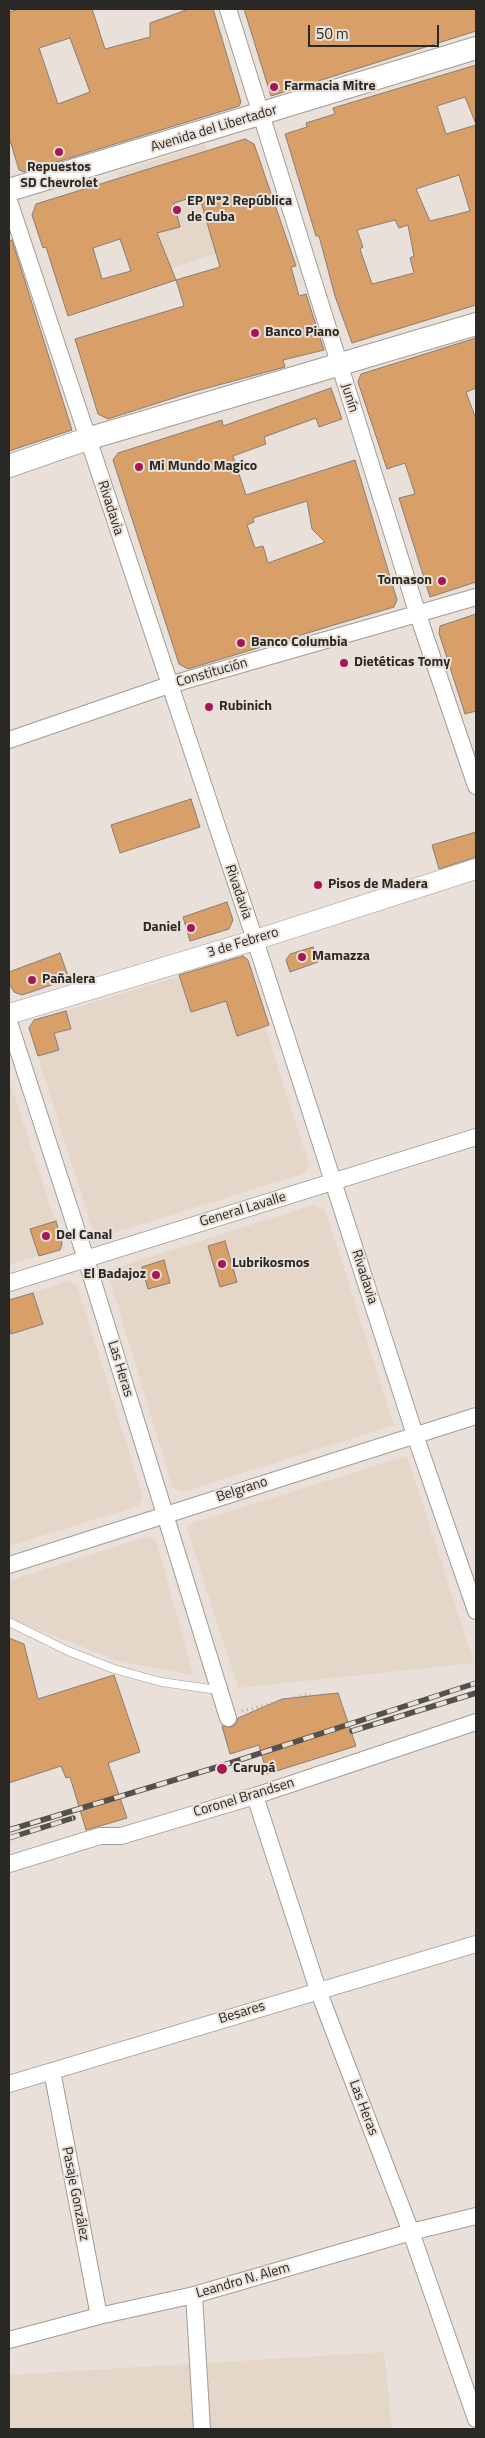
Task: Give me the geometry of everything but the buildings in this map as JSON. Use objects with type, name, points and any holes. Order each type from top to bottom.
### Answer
[{"type":"main road","name":"Avenida del Libertador","points":[[9,190],[261,116],[476,48]]},
{"type":"main road","points":[[9,466],[87,439],[476,324]]},
{"type":"street","name":"Junín","points":[[228,9],[418,615],[476,786]]},
{"type":"street","name":"Rivadavia","points":[[9,201],[168,685],[255,940],[415,1435],[476,1611]]},
{"type":"street","name":"Constitución","points":[[9,740],[168,685],[476,597]]},
{"type":"street","name":"3 de Febrero","points":[[9,1014],[255,940],[476,869]]},
{"type":"street","name":"Las Heras","points":[[9,1022],[86,1259],[227,1716]]},
{"type":"street","name":"General Lavalle","points":[[9,1283],[476,1137]]},
{"type":"street","name":"Belgrano","points":[[9,1565],[476,1416]]},
{"type":"street","name":"Coronel Brandsen","points":[[9,1864],[100,1836],[121,1836],[255,1796],[476,1722]]},
{"type":"street","name":"Las Heras","points":[[255,1796],[318,1990],[411,2232],[476,2418]]},
{"type":"street","name":"Besares","points":[[9,2084],[476,1944]]},
{"type":"street","name":"Pasaje González","points":[[52,2071],[99,2316]]},
{"type":"street","name":"Leandro N. Alem","points":[[9,2340],[99,2316],[194,2295],[411,2232],[476,2216]]},
{"type":"street","points":[[194,2295],[202,2429]]},
{"type":"lane","points":[[9,1622],[68,1651],[114,1669],[161,1682],[218,1690]]},
{"type":"path","points":[[227,1716],[309,1694],[311,1701],[296,1705]]},
{"type":"shaded area","name":"EP Nº2 República de Cuba","points":[[205,144],[237,247],[150,275],[117,173]]},
{"type":"shaded area","points":[[243,957],[309,1165],[305,1173],[101,1237],[94,1234],[29,1028],[34,1020]]},
{"type":"shaded area","points":[[9,1080],[64,1248],[9,1265]]},
{"type":"shaded area","points":[[314,1205],[325,1210],[394,1425],[182,1492],[173,1488],[109,1277],[115,1268]]},
{"type":"shaded area","points":[[69,1281],[77,1285],[143,1497],[138,1506],[9,1546],[9,1300]]},
{"type":"shaded area","points":[[407,1456],[474,1663],[238,1688],[187,1528],[192,1523]]},
{"type":"shaded area","points":[[148,1536],[156,1540],[193,1675],[118,1661],[9,1618],[9,1581]]},
{"type":"shaded area","points":[[384,2352],[392,2429],[9,2429],[9,2375]]},
{"type":"railway","points":[[9,1830],[224,1765],[476,1683]]},
{"type":"railway","points":[[352,1731],[476,1693]]},
{"type":"railway","points":[[9,1838],[73,1818]]},
{"type":"place","name":"Farmacia Mitre","points":[[274,87]]},
{"type":"place","name":"Repuestos SD Chevrolet","points":[[59,152]]},
{"type":"place","name":"EP Nº2 República de Cuba","points":[[177,210]]},
{"type":"place","name":"Banco Piano","points":[[255,333]]},
{"type":"place","name":"Mi Mundo Magico","points":[[139,467]]},
{"type":"place","name":"Tomason","points":[[442,581]]},
{"type":"place","name":"Banco Columbia","points":[[241,643]]},
{"type":"place","name":"Dietéticas Tomy","points":[[344,663]]},
{"type":"place","name":"Rubinich","points":[[209,707]]},
{"type":"place","name":"Pisos de Madera","points":[[318,885]]},
{"type":"place","name":"Daniel","points":[[191,928]]},
{"type":"place","name":"Mamazza","points":[[302,957]]},
{"type":"place","name":"Pañalera","points":[[32,980]]},
{"type":"place","name":"Del Canal","points":[[46,1236]]},
{"type":"place","name":"Lubrikosmos","points":[[222,1264]]},
{"type":"place","name":"El Badajoz","points":[[156,1275]]},
{"type":"place","name":"Carupá","points":[[222,1769]]}]
